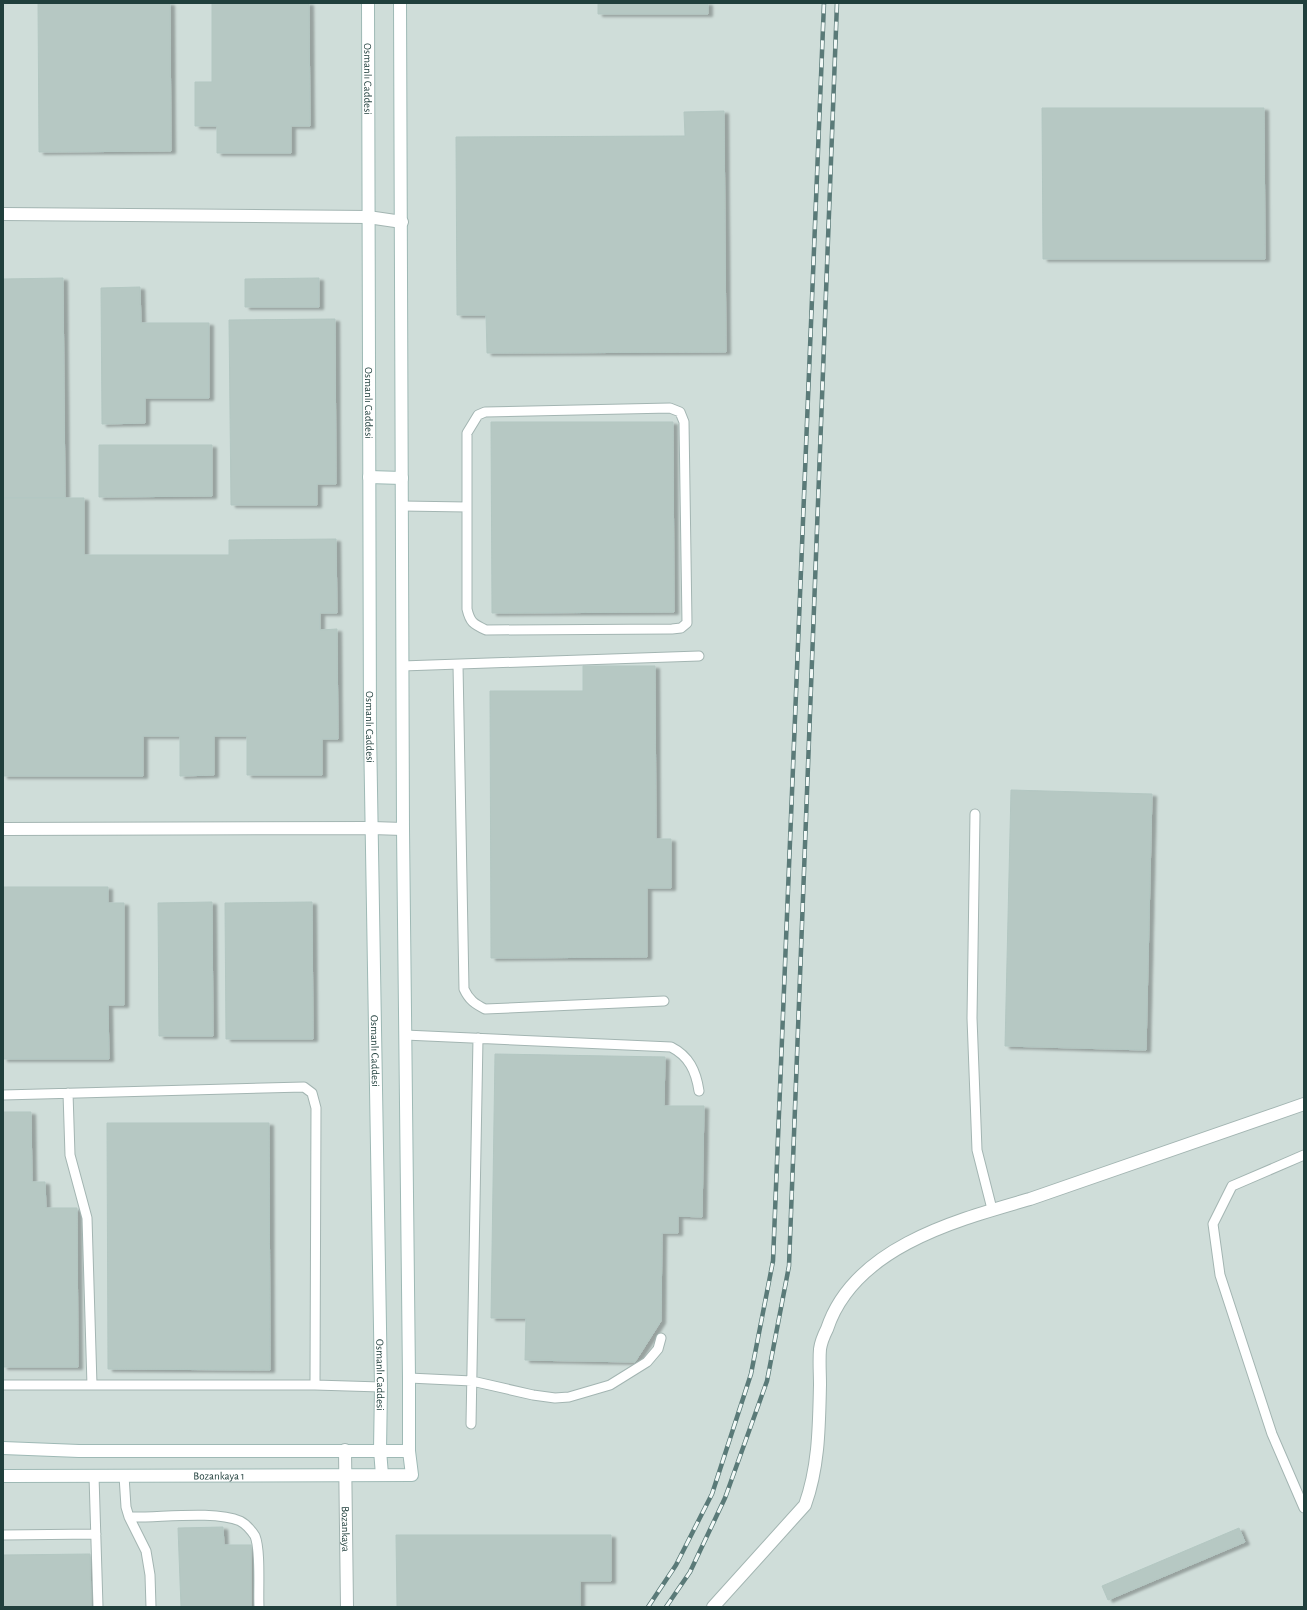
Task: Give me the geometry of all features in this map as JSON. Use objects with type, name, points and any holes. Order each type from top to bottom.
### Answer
[{"type":"street","name":"Osmanlı Caddesi","points":[[368,3],[370,722],[381,1387],[380,1450],[382,1475]]},
{"type":"street","points":[[3,1448],[79,1451],[409,1451],[410,1378],[403,829],[402,222],[400,3]]},
{"type":"street","points":[[3,214],[368,217],[402,222]]},
{"type":"street","points":[[369,477],[402,478]]},
{"type":"street","points":[[3,829],[403,829]]},
{"type":"street","points":[[713,1607],[805,1505],[809,1494],[818,1447],[820,1348],[831,1316],[843,1295],[871,1266],[894,1250],[924,1235],[992,1209],[1030,1199],[1304,1104]]},
{"type":"street","name":"Bozankaya","points":[[345,1450],[347,1607]]},
{"type":"street","name":"Bozankaya 1","points":[[3,1476],[412,1475],[409,1451]]},
{"type":"lane","points":[[670,408],[680,412],[684,422],[687,623],[681,628],[672,630],[486,630],[475,625],[470,619],[467,609],[467,507],[467,433],[478,415],[485,412],[670,408]]},
{"type":"lane","points":[[402,506],[467,507]]},
{"type":"lane","points":[[402,666],[699,656]]},
{"type":"lane","points":[[458,665],[464,989],[468,996],[472,1002],[485,1009],[664,1001]]},
{"type":"lane","points":[[975,814],[972,1018],[977,1150],[992,1209]]},
{"type":"lane","points":[[405,1034],[671,1046],[681,1052],[692,1064],[699,1091]]},
{"type":"lane","points":[[471,1424],[478,1038]]},
{"type":"lane","points":[[3,1095],[304,1087],[312,1093],[316,1108],[314,1385]]},
{"type":"lane","points":[[68,1093],[70,1155],[87,1218],[92,1385]]},
{"type":"lane","points":[[1304,1155],[1232,1186],[1213,1224],[1220,1275],[1272,1434],[1304,1508]]},
{"type":"lane","points":[[410,1378],[472,1381],[555,1398],[569,1397],[610,1385],[647,1362],[658,1348],[661,1338]]},
{"type":"lane","points":[[3,1385],[314,1385],[381,1387]]},
{"type":"lane","points":[[94,1476],[98,1607]]},
{"type":"lane","points":[[124,1476],[126,1507],[129,1517],[146,1551],[150,1575],[151,1607]]},
{"type":"lane","points":[[129,1517],[213,1516],[231,1518],[245,1524],[255,1537],[258,1548],[259,1607]]},
{"type":"lane","points":[[3,1535],[96,1534]]},
{"type":"shaded area","points":[[3,3],[1304,3],[1304,1607],[3,1607]]},
{"type":"building","points":[[38,3],[170,3],[171,151],[39,152]]},
{"type":"building","points":[[212,3],[309,3],[310,126],[291,126],[291,153],[217,153],[217,126],[195,126],[195,82],[212,82]]},
{"type":"building","points":[[598,3],[708,3],[708,14],[598,14]]},
{"type":"building","points":[[1042,108],[1264,108],[1265,259],[1043,259]]},
{"type":"building","points":[[724,111],[726,352],[487,353],[486,315],[457,315],[456,137],[685,136],[684,112]]},
{"type":"building","points":[[63,278],[65,498],[3,498],[3,279]]},
{"type":"building","points":[[319,278],[319,307],[245,307],[245,279]]},
{"type":"building","points":[[140,287],[141,323],[209,323],[209,398],[145,398],[145,423],[102,424],[101,288]]},
{"type":"building","points":[[335,319],[336,484],[317,484],[317,505],[231,505],[229,320]]},
{"type":"building","points":[[491,422],[673,422],[674,612],[492,613]]},
{"type":"building","points":[[99,445],[212,445],[212,496],[99,497]]},
{"type":"building","points":[[3,498],[84,498],[84,555],[229,555],[229,540],[336,539],[337,613],[320,613],[320,630],[337,629],[338,739],[322,739],[322,775],[247,775],[247,736],[214,736],[214,775],[180,776],[180,736],[143,736],[143,776],[3,776]]},
{"type":"building","points":[[583,666],[655,666],[656,839],[671,839],[671,888],[647,888],[647,957],[491,958],[490,691],[583,691]]},
{"type":"building","points":[[1011,790],[1152,794],[1146,1050],[1005,1046]]},
{"type":"building","points":[[3,887],[108,887],[108,903],[124,903],[124,1005],[108,1005],[109,1059],[3,1059]]},
{"type":"building","points":[[212,902],[213,1036],[159,1036],[158,903]]},
{"type":"building","points":[[312,902],[313,1039],[226,1039],[225,903]]},
{"type":"building","points":[[495,1054],[665,1057],[664,1106],[704,1106],[702,1217],[678,1216],[678,1233],[662,1233],[661,1321],[635,1362],[525,1360],[526,1318],[491,1318]]},
{"type":"building","points":[[3,1112],[31,1112],[32,1182],[45,1182],[46,1208],[77,1208],[78,1367],[3,1367]]},
{"type":"building","points":[[107,1123],[269,1123],[270,1370],[108,1369]]},
{"type":"building","points":[[223,1527],[224,1545],[251,1545],[251,1607],[181,1607],[178,1528]]},
{"type":"building","points":[[1239,1528],[1245,1542],[1108,1600],[1102,1586]]},
{"type":"building","points":[[396,1535],[611,1535],[611,1581],[580,1581],[580,1607],[397,1607]]},
{"type":"building","points":[[90,1554],[91,1607],[3,1607],[3,1555]]},
{"type":"railway","points":[[648,1607],[676,1565],[712,1494],[751,1374],[773,1261],[824,3]]},
{"type":"railway","points":[[666,1607],[690,1572],[725,1498],[767,1381],[789,1266],[837,3]]}]
